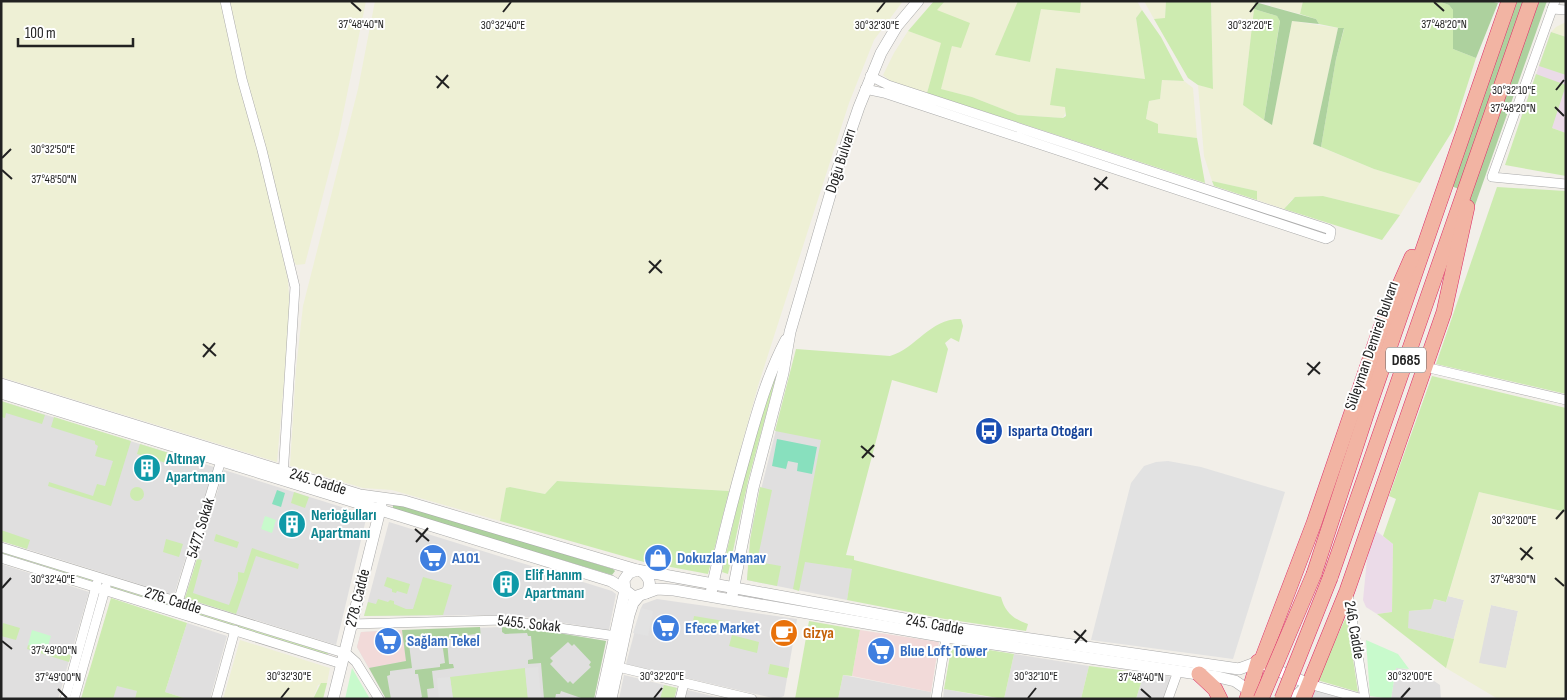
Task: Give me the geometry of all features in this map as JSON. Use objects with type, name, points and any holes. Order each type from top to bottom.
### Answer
[{"type":"highway","name":"Süleyman Demirel Bulvarı","points":[[1252,696],[1314,574],[1509,1]]},
{"type":"highway","name":"D685","points":[[1282,699],[1330,578],[1531,1]]},
{"type":"highway","points":[[1303,699],[1347,591],[1444,312],[1481,142]]},
{"type":"highway","points":[[1252,696],[1258,662],[1261,662],[1281,612],[1396,289],[1435,214]]},
{"type":"highway","points":[[1281,612],[1280,628],[1285,637],[1294,644],[1304,647],[1314,646],[1330,634]]},
{"type":"highway","points":[[1199,674],[1215,689],[1220,699]]},
{"type":"street","points":[[225,1],[242,79],[294,281],[296,300],[283,476]]},
{"type":"street","name":"Doğu Bulvarı","points":[[732,594],[753,488],[782,380],[790,332],[837,171],[870,76],[889,39],[918,1]]},
{"type":"street","points":[[1566,10],[1553,5],[1492,177],[1566,184]]},
{"type":"street","points":[[865,89],[884,93],[1327,239],[1330,236],[1331,232],[1328,229],[888,85],[870,76]]},
{"type":"street","name":"Doğu Bulvarı","points":[[711,591],[735,492],[762,397],[770,372],[790,332]]},
{"type":"street","points":[[1425,367],[1566,400]]},
{"type":"street","name":"245. Cadde","points":[[1,384],[283,476],[379,512],[611,581],[625,590]]},
{"type":"street","name":"245. Cadde","points":[[1,393],[222,457]]},
{"type":"street","name":"5477. Sokak","points":[[178,602],[222,457]]},
{"type":"street","name":"245. Cadde","points":[[283,476],[360,495],[404,501],[711,591]]},
{"type":"street","name":"278. Cadde","points":[[333,699],[383,497]]},
{"type":"street","name":"276. Cadde","points":[[1,548],[178,602],[343,659]]},
{"type":"street","name":"276. Cadde","points":[[1,558],[235,630],[343,659]]},
{"type":"street","points":[[601,699],[625,590],[623,584],[626,576],[639,571],[649,581],[643,595],[631,609],[611,699]]},
{"type":"street","points":[[74,699],[103,579]]},
{"type":"street","points":[[64,699],[101,589]]},
{"type":"street","name":"245. Cadde","points":[[643,595],[665,589],[732,594],[1235,681],[1252,696],[1265,699]]},
{"type":"street","points":[[625,590],[634,596],[643,595]]},
{"type":"street","name":"246. Cadde","points":[[1347,591],[1364,699]]},
{"type":"street","name":"5455. Sokak","points":[[351,624],[503,620],[616,636]]},
{"type":"street","points":[[216,699],[235,630]]},
{"type":"street","points":[[936,699],[947,632]]},
{"type":"street","name":"245. Cadde","points":[[947,632],[1238,669],[1258,662]]},
{"type":"street","points":[[343,659],[354,659],[379,699]]},
{"type":"street","points":[[1258,662],[1309,684],[1364,699]]},
{"type":"street","points":[[618,668],[752,699]]},
{"type":"street","points":[[1168,699],[1178,671]]},
{"type":"street","points":[[680,699],[684,683]]},
{"type":"street","points":[[1293,699],[1309,684]]},
{"type":"shaded area","points":[[1551,32],[1566,37],[1566,133],[1521,117]]},
{"type":"shaded area","points":[[1,401],[214,467],[174,595],[1,541]]},
{"type":"shaded area","points":[[777,426],[828,435],[804,561],[853,569],[847,600],[747,580],[752,525]]},
{"type":"shaded area","points":[[1168,461],[1201,467],[1285,492],[1233,659],[1091,640],[1131,483],[1144,466]]},
{"type":"shaded area","points":[[224,470],[367,515],[336,645],[185,598]]},
{"type":"shaded area","points":[[389,522],[612,591],[616,594],[609,630],[513,615],[364,616]]},
{"type":"shaded area","points":[[1375,530],[1393,544],[1392,612],[1377,614],[1366,607],[1363,600],[1367,559]]},
{"type":"shaded area","points":[[1,564],[89,592],[58,699],[1,699]]},
{"type":"shaded area","points":[[1448,596],[1464,600],[1454,639],[1407,628],[1409,611],[1430,609],[1433,599],[1446,602]]},
{"type":"shaded area","points":[[657,599],[797,619],[784,696],[777,699],[626,664],[641,608],[643,604]]},
{"type":"shaded area","points":[[1491,605],[1518,611],[1506,669],[1478,663]]},
{"type":"shaded area","points":[[641,608],[653,611],[648,636],[633,633]]},
{"type":"shaded area","points":[[187,623],[227,636],[210,699],[187,699],[165,692]]},
{"type":"shaded area","points":[[502,627],[540,630],[606,641],[594,699],[386,699],[357,647],[361,632]]},
{"type":"shaded area","points":[[402,630],[406,661],[369,668],[357,647],[361,632]]},
{"type":"shaded area","points":[[860,630],[939,642],[931,692],[852,676]]},
{"type":"shaded area","points":[[1014,654],[1089,666],[1081,699],[1004,699]]},
{"type":"shaded area","points":[[538,667],[541,699],[528,699],[525,668]]},
{"type":"shaded area","points":[[1396,667],[1422,673],[1440,685],[1441,699],[1391,699]]},
{"type":"shaded area","points":[[1144,673],[1173,677],[1166,699],[1136,699]]},
{"type":"shaded area","points":[[624,675],[677,688],[674,699],[619,699]]},
{"type":"shaded area","points":[[843,675],[931,692],[930,699],[838,699]]},
{"type":"shaded area","points":[[87,677],[163,698],[81,699]]},
{"type":"shaded area","points":[[450,677],[453,699],[439,699],[437,678]]},
{"type":"shaded area","points":[[944,689],[999,699],[943,699]]},
{"type":"shaded area","points":[[687,690],[692,691],[724,699],[685,699]]},
{"type":"shaded area","points":[[1313,690],[1341,698],[1309,699]]},
{"type":"green space","points":[[1,1],[221,1],[259,150],[288,280],[290,312],[277,462],[1,377]]},
{"type":"green space","points":[[229,1],[366,1],[339,134],[305,264],[296,265],[294,261],[244,71]]},
{"type":"green space","points":[[375,1],[903,1],[874,40],[849,103],[758,386],[729,491],[557,481],[545,494],[510,487],[506,489],[500,521],[392,490],[363,488],[290,466],[296,369],[303,306],[358,89]]},
{"type":"green space","points":[[934,1],[945,1],[937,10],[970,23],[961,48],[952,46],[941,89],[972,97],[1018,115],[1063,118],[1066,116],[1065,107],[1050,105],[1056,68],[1145,79],[1136,18],[1142,10],[1161,37],[1184,81],[1162,80],[1160,99],[1149,101],[1146,119],[1158,124],[1158,133],[1197,138],[1205,183],[927,93],[941,43],[908,31]]},
{"type":"green space","points":[[945,1],[1024,1],[996,55],[1030,62],[1041,8],[1080,12],[1081,1],[1137,1],[1142,10],[1136,18],[1145,79],[1056,68],[1067,109],[1063,118],[1018,115],[972,97],[940,89],[952,46],[936,10]]},
{"type":"green space","points":[[1018,1],[1081,1],[1080,13],[1041,9],[1030,62],[995,55]]},
{"type":"green space","points":[[1144,1],[1166,1],[1165,19],[1154,19]]},
{"type":"green space","points":[[1166,1],[1211,1],[1213,89],[1198,85],[1188,78],[1154,19],[1165,18]]},
{"type":"green space","points":[[1211,1],[1255,2],[1243,105],[1272,124],[1292,21],[1338,28],[1313,144],[1374,169],[1420,183],[1400,215],[1323,196],[1292,199],[1284,209],[1257,200],[1257,191],[1212,181],[1204,156],[1198,85],[1213,88]]},
{"type":"green space","points":[[1271,1],[1303,1],[1300,14],[1270,6]]},
{"type":"green space","points":[[1303,1],[1438,1],[1449,5],[1453,10],[1453,49],[1476,58],[1453,130],[1420,183],[1374,169],[1321,147],[1336,59],[1344,29],[1319,24],[1316,19],[1300,14]]},
{"type":"green space","points":[[1438,1],[1490,1],[1498,3],[1476,58],[1453,49],[1453,10],[1449,5]]},
{"type":"green space","points":[[1514,1],[1525,1],[1459,189],[1451,186]]},
{"type":"green space","points":[[1539,1],[1547,1],[1455,262],[1468,201]]},
{"type":"green space","points":[[1255,2],[1316,19],[1319,24],[1292,21],[1272,125],[1264,120],[1280,21],[1277,16],[1254,9]]},
{"type":"green space","points":[[1254,9],[1277,16],[1280,20],[1264,120],[1243,105]]},
{"type":"green space","points":[[1566,22],[1566,37],[1551,32],[1556,27]]},
{"type":"green space","points":[[1338,28],[1344,28],[1336,59],[1321,147],[1313,144]]},
{"type":"green space","points":[[908,31],[942,43],[927,93],[890,81],[883,75]]},
{"type":"green space","points":[[1551,32],[1566,37],[1566,75],[1539,66]]},
{"type":"green space","points":[[1536,74],[1566,85],[1552,128],[1566,133],[1566,176],[1505,165]]},
{"type":"green space","points":[[1162,80],[1184,81],[1193,88],[1197,138],[1158,133],[1146,120],[1149,101],[1160,99]]},
{"type":"green space","points":[[1212,181],[1257,191],[1257,200],[1214,186]]},
{"type":"green space","points":[[1497,187],[1566,191],[1566,394],[1436,364]]},
{"type":"green space","points":[[1323,196],[1400,215],[1382,240],[1284,209],[1295,197]]},
{"type":"green space","points":[[961,319],[963,326],[959,342],[951,338],[945,343],[948,349],[937,393],[892,380],[846,555],[854,556],[854,560],[1001,597],[1010,614],[1028,624],[1026,631],[945,619],[847,600],[852,569],[805,562],[799,591],[793,589],[821,440],[775,431],[796,349],[890,356],[908,347],[941,323]]},
{"type":"green space","points":[[778,370],[748,481],[728,574],[722,572],[741,489],[771,384]]},
{"type":"green space","points":[[1432,376],[1566,408],[1566,512],[1479,492],[1446,602],[1434,599],[1431,609],[1409,611],[1408,628],[1454,639],[1446,668],[1377,614],[1392,612],[1393,544],[1383,536],[1396,499],[1389,496]]},
{"type":"green space","points":[[1,401],[45,415],[42,424],[6,413],[5,418],[1,417]]},
{"type":"green space","points":[[54,417],[131,441],[111,506],[48,486],[49,482],[93,496],[97,484],[105,486],[113,461],[95,456],[98,446],[95,444],[95,441],[51,427]]},
{"type":"green space","points":[[777,439],[817,447],[812,474],[797,471],[798,463],[788,461],[786,469],[772,466]]},
{"type":"green space","points":[[140,444],[172,454],[169,464],[137,454]]},
{"type":"green space","points":[[557,481],[729,491],[708,574],[644,562],[500,521],[506,488],[510,487],[545,494]]},
{"type":"green space","points":[[134,487],[140,487],[144,494],[140,501],[134,501],[130,497],[130,491]]},
{"type":"green space","points":[[760,487],[772,490],[758,557],[764,559],[764,563],[781,566],[777,586],[747,580],[750,540]]},
{"type":"green space","points":[[277,490],[285,493],[281,507],[272,504]]},
{"type":"green space","points":[[294,492],[309,497],[305,508],[291,503]]},
{"type":"green space","points":[[1479,492],[1566,512],[1566,699],[1498,699],[1446,668],[1464,600],[1448,596]],"holes":[[[1491,605],[1518,611],[1506,668],[1479,663]]]},
{"type":"green space","points":[[396,503],[615,571],[612,575],[393,509],[393,504]]},
{"type":"green space","points":[[265,516],[276,520],[272,533],[261,529]]},
{"type":"green space","points":[[1,530],[30,540],[27,549],[1,541]]},
{"type":"green space","points":[[216,534],[239,542],[237,548],[214,541]]},
{"type":"green space","points":[[166,539],[183,544],[179,557],[163,552]]},
{"type":"green space","points":[[252,548],[299,564],[298,569],[256,556],[236,614],[185,598],[197,559],[202,560],[193,593],[229,605],[238,580],[238,572],[244,573]]},
{"type":"green space","points":[[1,551],[93,579],[92,581],[1,553]]},
{"type":"green space","points":[[387,577],[410,584],[407,594],[397,591],[396,593],[392,592],[392,589],[384,586]]},
{"type":"green space","points":[[423,577],[452,585],[443,615],[364,616],[368,602],[376,604],[378,599],[388,602],[390,600],[394,601],[394,604],[406,609],[413,609]]},
{"type":"green space","points":[[111,586],[328,653],[327,655],[111,588]]},
{"type":"green space","points":[[111,598],[187,623],[165,692],[187,699],[135,699],[137,691],[117,686],[113,699],[81,699]]},
{"type":"green space","points":[[694,616],[724,621],[723,632],[692,626]]},
{"type":"green space","points":[[1346,617],[1347,619],[1358,692],[1317,680]]},
{"type":"green space","points":[[809,621],[860,630],[852,676],[843,675],[838,699],[795,699]]},
{"type":"green space","points":[[3,623],[20,628],[16,640],[1,636]]},
{"type":"green space","points":[[480,627],[481,638],[477,638],[476,634],[452,637],[452,640],[447,640],[449,664],[453,664],[454,668],[432,671],[434,688],[427,689],[428,699],[418,699],[422,697],[418,674],[415,674],[415,670],[440,667],[440,664],[445,663],[442,642],[438,642],[437,637],[414,640],[414,643],[409,644],[412,668],[390,671],[390,675],[387,676],[391,699],[386,699],[369,668],[406,661],[402,630]]},
{"type":"green space","points":[[502,627],[540,630],[606,641],[594,699],[584,699],[561,691],[560,694],[556,694],[555,699],[544,699],[541,663],[528,664],[528,660],[533,659],[531,636],[528,636],[527,633],[505,634],[502,632]],"holes":[[[568,642],[572,646],[574,644],[591,662],[589,665],[591,667],[573,684],[570,681],[568,683],[550,664],[553,661],[550,658]]]},
{"type":"green space","points":[[32,630],[51,636],[47,649],[28,645]]},
{"type":"green space","points":[[732,635],[759,642],[757,653],[729,646]]},
{"type":"green space","points":[[240,640],[330,668],[327,683],[318,685],[313,699],[223,699]]},
{"type":"green space","points":[[1366,640],[1398,654],[1409,669],[1396,668],[1391,699],[1370,696]]},
{"type":"green space","points":[[952,644],[1014,654],[1004,699],[944,689]]},
{"type":"green space","points":[[28,645],[71,655],[69,662],[27,649]]},
{"type":"green space","points":[[770,664],[789,668],[787,678],[768,674]]},
{"type":"green space","points":[[1089,666],[1144,673],[1136,699],[1081,699]]},
{"type":"green space","points":[[352,668],[370,699],[345,699]]},
{"type":"green space","points":[[525,668],[528,699],[453,699],[450,677]]},
{"type":"green space","points":[[321,683],[327,683],[323,699],[313,699]]},
{"type":"green space","points":[[664,685],[677,688],[674,699],[660,699]]},
{"type":"place","name":"Isparta Otogarı","points":[[989,431]]},
{"type":"place","name":"Altınay Apartmanı","points":[[147,468]]},
{"type":"place","name":"Nerioğulları Apartmanı","points":[[292,524]]},
{"type":"place","name":"A101","points":[[433,558]]},
{"type":"place","name":"Dokuzlar Manav","points":[[658,558]]},
{"type":"place","name":"Elif Hanım Apartmanı","points":[[506,584]]},
{"type":"place","name":"Efece Market","points":[[666,628]]},
{"type":"place","name":"Gizya","points":[[784,633]]},
{"type":"place","name":"Sağlam Tekel","points":[[388,641]]},
{"type":"place","name":"Blue Loft Tower","points":[[881,651]]}]
